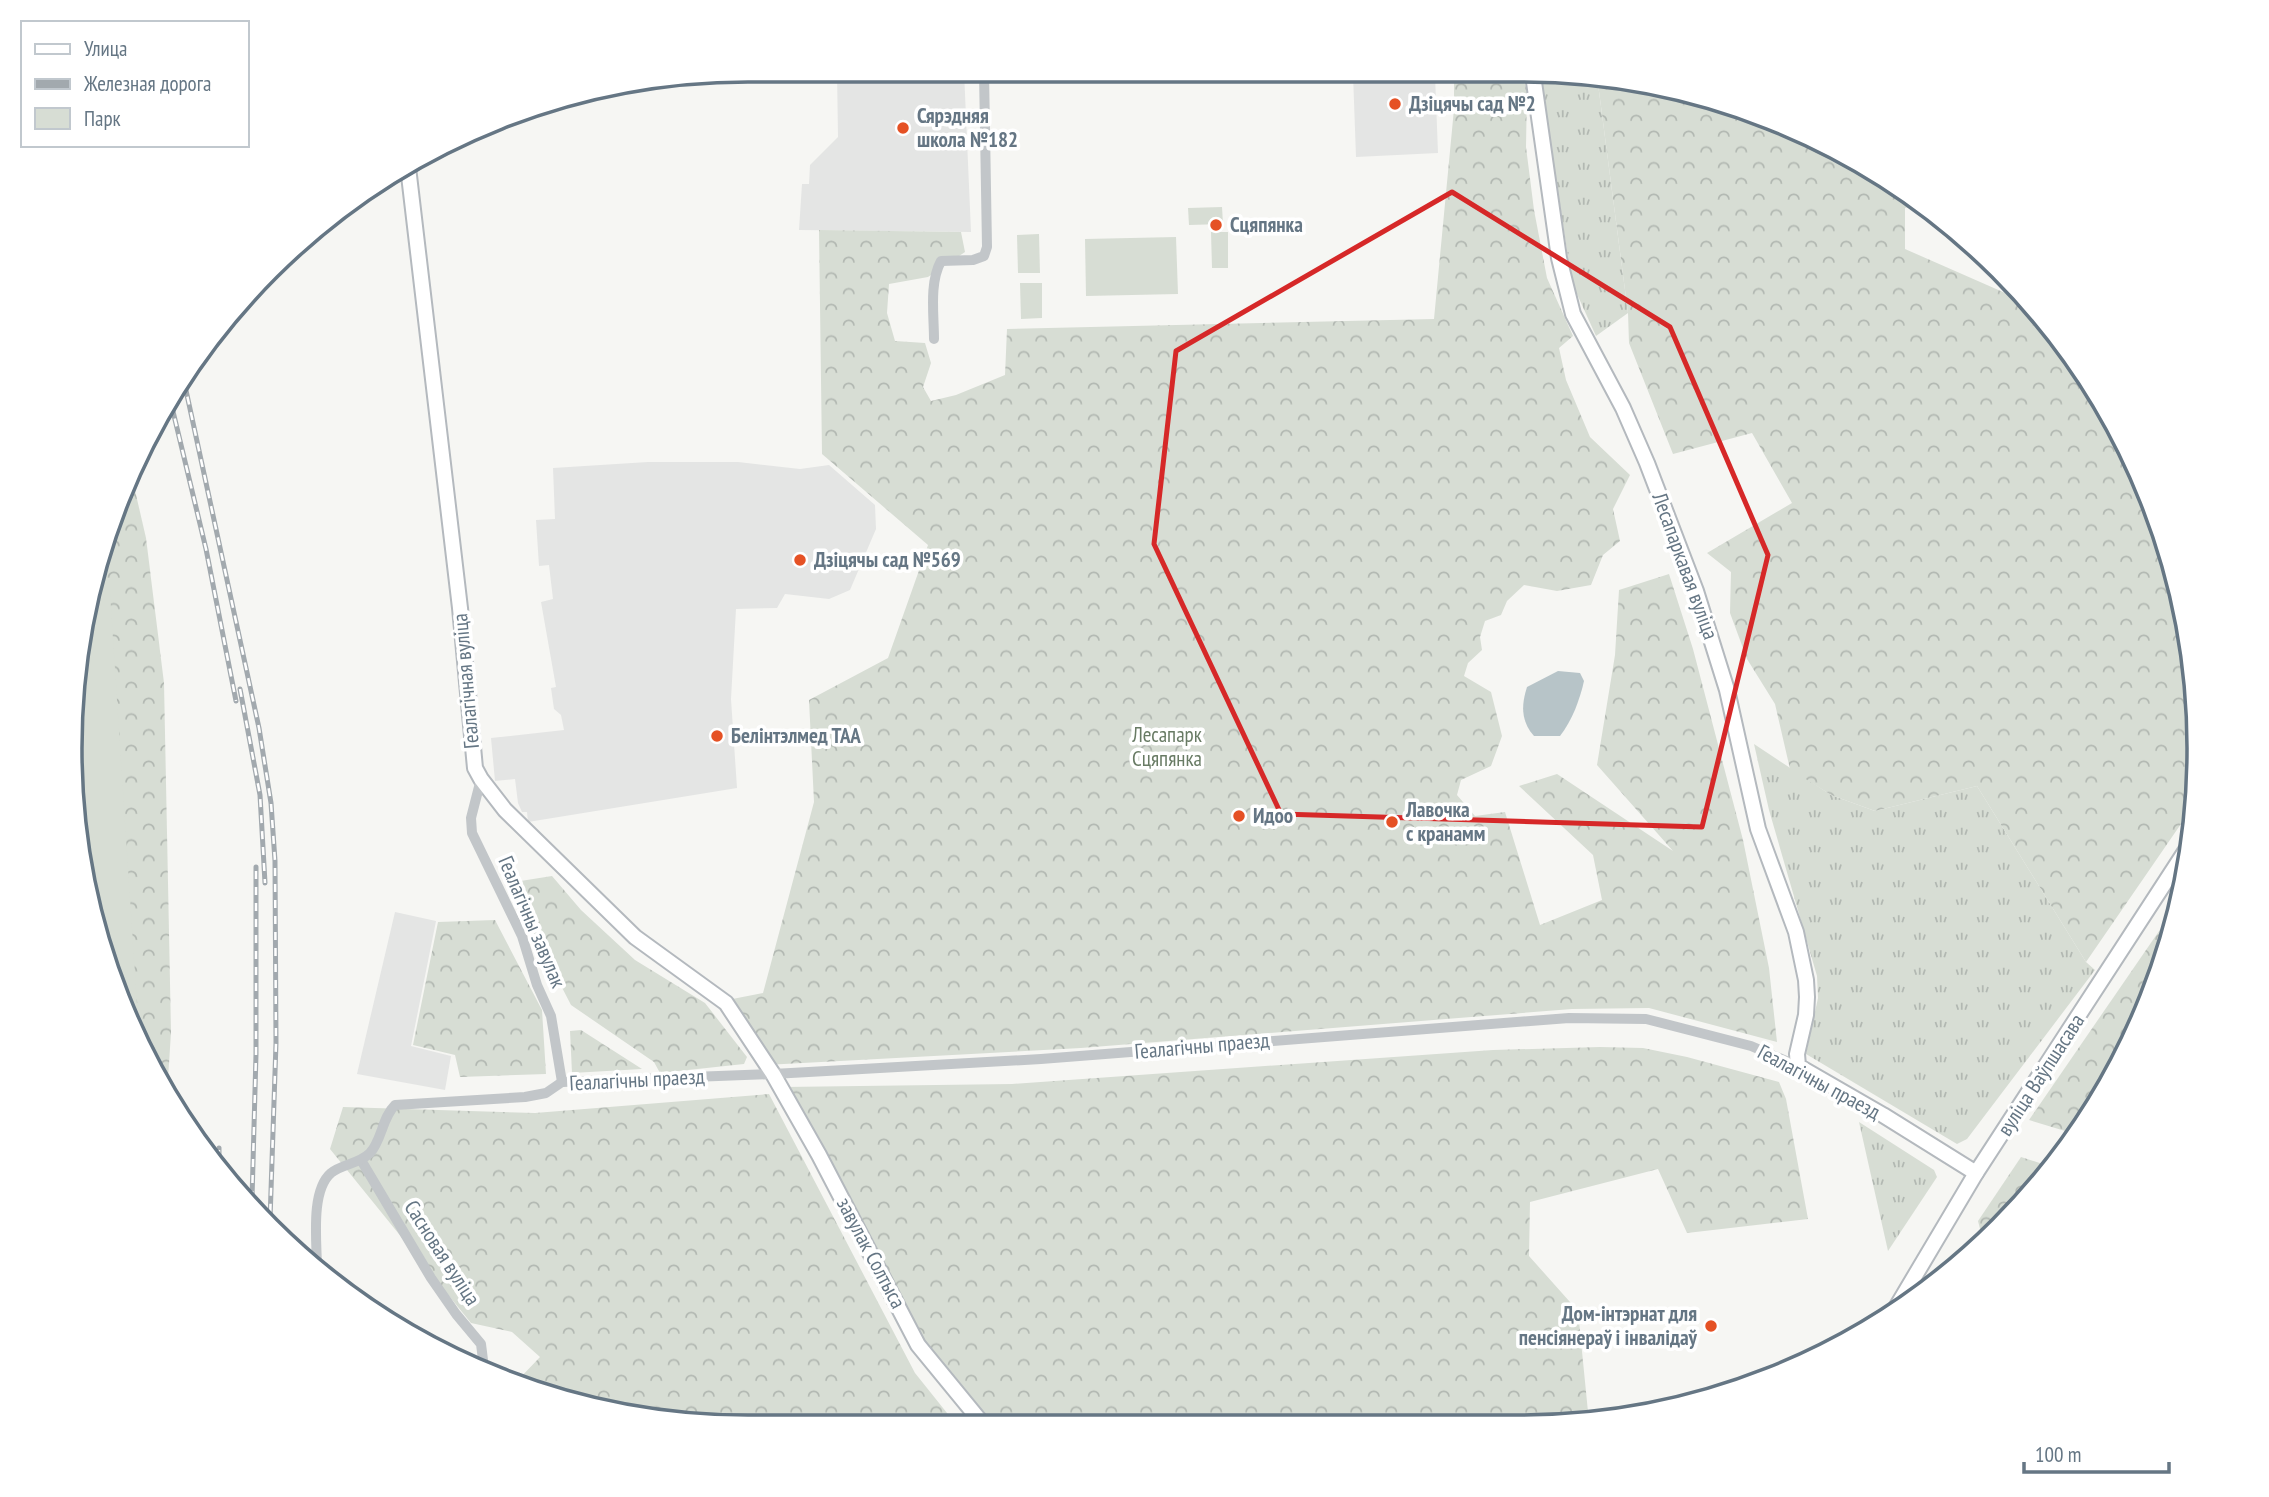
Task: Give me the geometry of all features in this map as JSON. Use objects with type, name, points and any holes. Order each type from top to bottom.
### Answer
[{"type":"street","points":[[934,339],[936,269],[941,261],[973,260],[984,256],[987,247],[984,82]]},
{"type":"street","name":"Лесапаркавая вуліца","points":[[1534,83],[1559,258],[1573,314],[1623,408],[1696,591],[1727,690],[1758,829],[1796,932],[1807,997],[1797,1066]]},
{"type":"street","name":"Геалагічная вуліца","points":[[409,176],[460,608],[475,768],[505,810],[635,937],[726,1003],[773,1074]]},
{"type":"street","name":"Геалагічны завулак","points":[[481,779],[471,818],[472,833],[522,936],[537,985],[551,1016],[562,1082]]},
{"type":"street","name":"вуліца Ваўпшасава","points":[[1906,1292],[1976,1173],[2176,866]]},
{"type":"street","name":"Геалагічны праезд","points":[[361,1160],[372,1152],[388,1111],[395,1105],[525,1097],[546,1093],[562,1082],[773,1074],[1041,1059],[1569,1017],[1646,1019],[1751,1046],[1797,1066],[1976,1173]]},
{"type":"street","name":"завулак Солтыса","points":[[773,1074],[918,1345],[975,1415]]},
{"type":"street","points":[[317,1256],[320,1186],[333,1171],[361,1160]]},
{"type":"street","name":"Сасновая вуліца","points":[[361,1160],[431,1278],[456,1314],[476,1334],[481,1344],[483,1359]]},
{"type":"highlighted area","points":[[1452,192],[1670,327],[1768,555],[1702,827],[1281,814],[1154,544],[1176,351]]},
{"type":"shaded area","points":[[837,82],[964,82],[971,232],[799,230],[802,184],[809,184],[810,165],[838,137]]},
{"type":"shaded area","name":"Дзіцячы сад №2","points":[[1353,82],[1435,82],[1438,153],[1356,157]]},
{"type":"shaded area","points":[[648,462],[738,462],[800,469],[829,465],[875,505],[876,529],[850,590],[829,599],[785,594],[777,608],[736,609],[731,699],[737,788],[528,822],[527,812],[522,812],[518,803],[515,779],[495,781],[491,738],[564,730],[561,715],[554,709],[551,688],[556,687],[541,602],[553,599],[549,565],[539,566],[536,520],[555,519],[553,468]]},
{"type":"shaded area","points":[[1558,671],[1580,673],[1584,681],[1578,702],[1560,736],[1534,736],[1523,713],[1527,687]]},
{"type":"shaded area","points":[[395,912],[436,921],[411,1046],[451,1056],[445,1090],[357,1074]]},
{"type":"green space","name":"Лесапарк Сцяпянка","points":[[1454,82],[1524,82],[1527,90],[1526,147],[1547,278],[1573,336],[1559,348],[1566,380],[1590,437],[1630,475],[1613,509],[1620,541],[1603,555],[1591,585],[1557,591],[1524,585],[1507,601],[1501,615],[1485,621],[1480,637],[1482,650],[1468,663],[1464,676],[1491,692],[1502,736],[1491,766],[1461,780],[1457,795],[1475,816],[1505,812],[1540,925],[1602,900],[1593,855],[1519,786],[1557,774],[1673,851],[1597,765],[1615,655],[1619,590],[1669,574],[1693,649],[1743,840],[1769,968],[1777,1042],[1649,1008],[1572,1009],[1081,1048],[765,1065],[717,1002],[763,993],[814,802],[809,700],[888,658],[928,545],[822,454],[819,230],[961,232],[965,252],[928,277],[889,284],[887,313],[895,341],[925,343],[931,363],[923,387],[931,401],[956,395],[1005,375],[1007,329],[1434,319],[1454,109]]},
{"type":"green space","points":[[1541,83],[1598,87],[1628,313],[1596,336],[1572,283]]},
{"type":"green space","points":[[1598,87],[1650,95],[1735,118],[1815,151],[1854,172],[1908,207],[1905,208],[1905,249],[2007,294],[2049,343],[2074,378],[2118,454],[2136,494],[2164,576],[2181,662],[2187,748],[2182,822],[2086,962],[1977,786],[1875,811],[1831,795],[1790,769],[1775,704],[1747,659],[1730,613],[1731,572],[1707,553],[1792,503],[1752,433],[1673,454],[1629,343],[1628,313]]},
{"type":"green space","points":[[1222,207],[1223,224],[1189,225],[1188,208]]},
{"type":"green space","points":[[1211,232],[1228,232],[1228,268],[1212,268]]},
{"type":"green space","points":[[1039,234],[1040,273],[1018,273],[1017,235]]},
{"type":"green space","points":[[1176,237],[1178,294],[1086,296],[1085,239]]},
{"type":"green space","points":[[1020,283],[1042,283],[1042,318],[1021,319]]},
{"type":"green space","points":[[135,490],[146,538],[164,683],[171,1032],[168,1075],[133,1003],[105,921],[88,835],[84,792],[84,705],[95,619],[105,576]]},
{"type":"green space","points":[[103,585],[110,593],[138,1013],[105,921],[88,835],[84,792],[82,748],[88,662]]},
{"type":"green space","points":[[1754,744],[1831,795],[1875,811],[1977,786],[2086,962],[2095,970],[1967,1139],[1957,1144],[1806,1054],[1818,998],[1817,976],[1769,810]]},
{"type":"green space","points":[[552,876],[581,910],[635,960],[705,1003],[747,1057],[744,1064],[660,1073],[654,1062],[571,1005],[508,883]]},
{"type":"green space","points":[[495,920],[542,1010],[546,1074],[460,1077],[455,1055],[413,1045],[438,922]]},
{"type":"green space","points":[[2162,926],[2136,1003],[2118,1043],[2074,1119],[2065,1131],[2029,1120]]},
{"type":"green space","points":[[581,1030],[642,1069],[572,1073],[570,1031]]},
{"type":"green space","points":[[1643,1048],[1779,1082],[1786,1099],[1808,1219],[1687,1233],[1658,1169],[1530,1202],[1529,1256],[1578,1311],[1588,1411],[1520,1415],[972,1415],[935,1362],[784,1087],[1012,1084],[1493,1050]]},
{"type":"green space","points":[[769,1094],[915,1373],[949,1415],[748,1415],[662,1409],[576,1392],[523,1375],[540,1357],[512,1332],[471,1323],[330,1149],[343,1107],[535,1113]]},
{"type":"green space","points":[[1859,1122],[1934,1170],[1937,1177],[1888,1251]]},
{"type":"green space","points":[[2021,1157],[2041,1164],[1980,1230],[1978,1221]]},
{"type":"railway","points":[[186,392],[259,728],[271,803],[275,861],[276,1043],[270,1213]]},
{"type":"railway","points":[[173,413],[206,549],[236,701]]},
{"type":"railway","points":[[240,689],[260,795],[265,883]]},
{"type":"railway","points":[[252,1193],[256,1054],[256,867]]},
{"type":"railway","points":[[219,1148],[219,1153]]},
{"type":"place","name":"Дзіцячы сад №2","points":[[1395,104]]},
{"type":"place","name":"Сярэдняя школа №182","points":[[903,128]]},
{"type":"place","name":"Сцяпянка","points":[[1216,225]]},
{"type":"place","name":"Дзіцячы сад №569","points":[[800,560]]},
{"type":"place","name":"Белінтэлмед ТАА","points":[[717,736]]},
{"type":"place","name":"Идоо","points":[[1239,816]]},
{"type":"place","name":"Лавочка с кранамм","points":[[1392,822]]},
{"type":"place","name":"Дом-інтэрнат для пенсіянераў і інвалідаў","points":[[1711,1326]]}]
